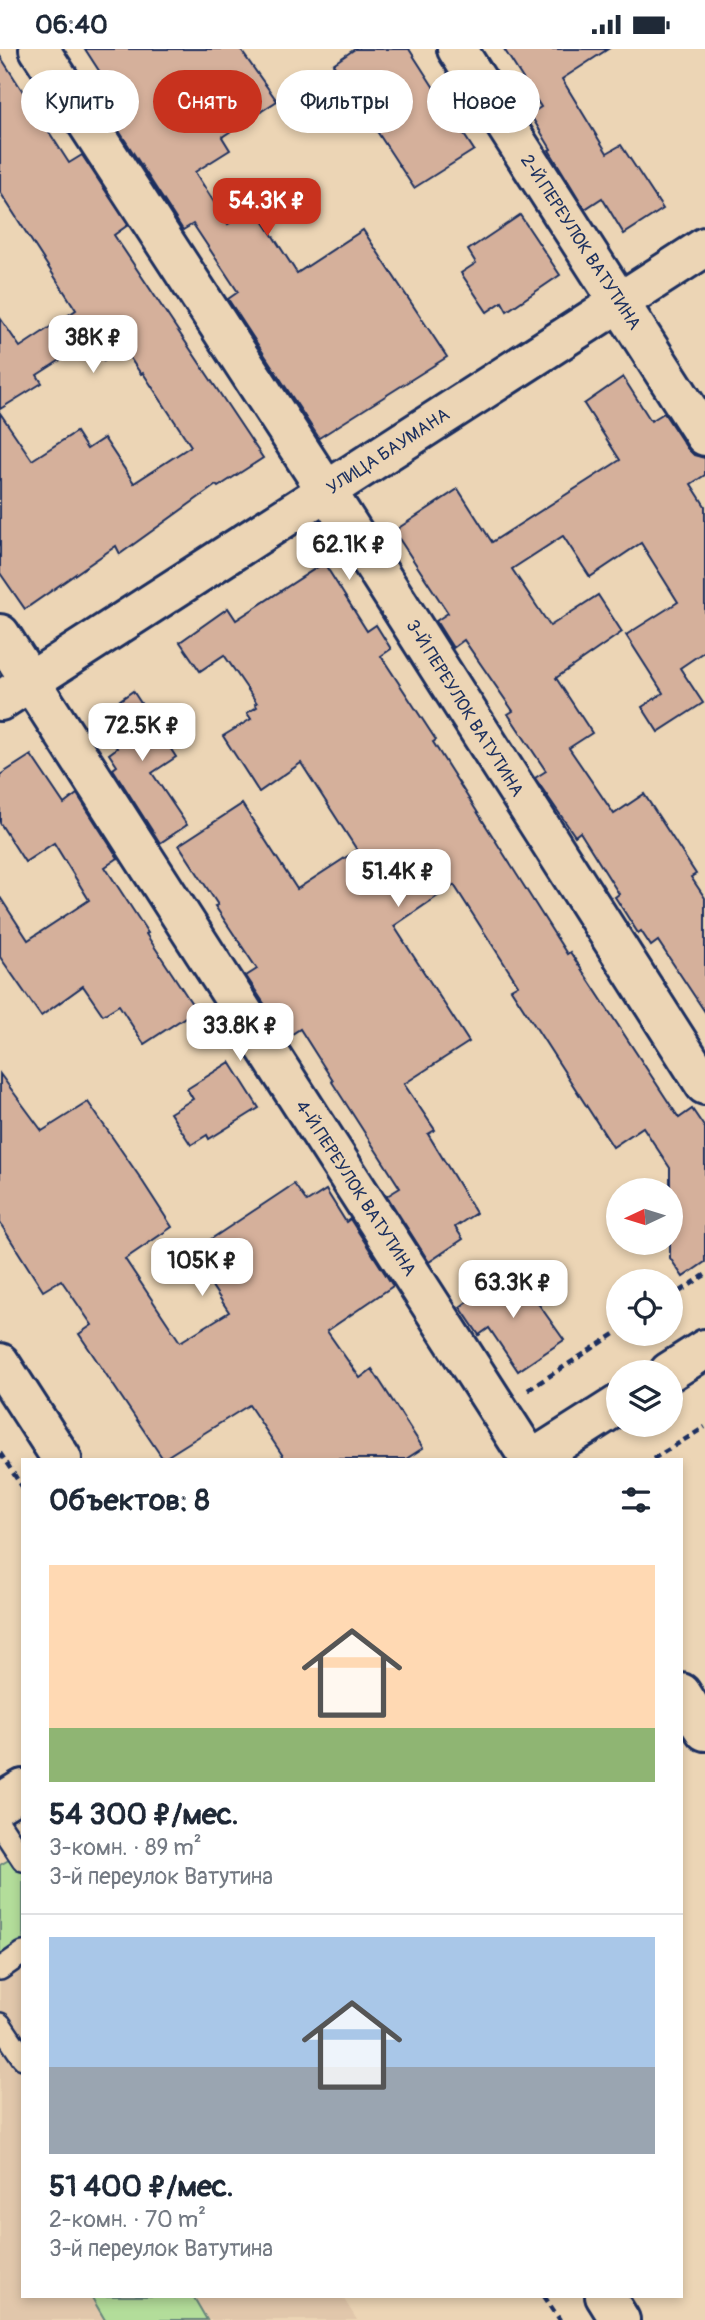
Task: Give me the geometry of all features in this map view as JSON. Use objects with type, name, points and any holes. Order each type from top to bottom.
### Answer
[{"type":"street","name":"3-Й ПЕРЕУЛОК ВАТУТИНА","points":[[39,49],[326,490],[705,1085]]},
{"type":"street","name":"2-Й ПЕРЕУЛОК ВАТУТИНА","points":[[457,49],[705,436]]},
{"type":"street","name":"УЛИЦА БАУМАНА","points":[[15,691],[705,247]]},
{"type":"street","name":"4-Й ПЕРЕУЛОК ВАТУТИНА","points":[[0,634],[15,691],[531,1458]]},
{"type":"street","points":[[683,1363],[705,1349]]},
{"type":"street","points":[[0,1363],[61,1458]]},
{"type":"street","points":[[534,1458],[606,1413]]},
{"type":"street","points":[[683,1696],[705,1731]]},
{"type":"street","points":[[0,1803],[21,1790]]},
{"type":"street","points":[[606,2298],[620,2320]]},
{"type":"lane","points":[[0,1825],[21,1857]]},
{"type":"lane","points":[[0,1969],[21,1954]]},
{"type":"lane","points":[[0,2024],[21,2055]]},
{"type":"path","points":[[683,1289],[705,1275]]},
{"type":"path","points":[[498,1409],[606,1340]]},
{"type":"path","points":[[655,1458],[705,1427]]},
{"type":"path","points":[[0,1453],[21,1485]]},
{"type":"path","points":[[545,2298],[560,2320]]},
{"type":"shaded area","points":[[21,1875],[21,2298],[343,2298],[357,2320],[0,2320],[0,1889]]},
{"type":"green space","points":[[21,1853],[21,1960],[0,1970],[0,1865]]},
{"type":"green space","points":[[92,2298],[194,2298],[207,2320],[105,2320]]},
{"type":"building","points":[[85,49],[240,49],[255,70],[153,70],[153,133],[228,133],[222,137],[230,150],[195,172],[228,224],[254,207],[297,273],[363,230],[447,357],[319,438],[228,299],[238,292],[193,224],[183,230],[120,133],[139,133],[139,70],[99,70]]},
{"type":"building","points":[[355,49],[409,49],[427,77],[427,133],[463,133],[474,150],[414,188],[378,133],[413,133],[413,70],[337,70],[333,64]]},
{"type":"building","points":[[504,49],[608,49],[562,79],[607,153],[621,145],[663,209],[624,234],[602,198],[585,209],[540,131],[540,70],[517,70]]},
{"type":"building","points":[[0,56],[21,89],[21,133],[50,133],[69,163],[82,155],[128,225],[114,235],[263,458],[218,487],[216,485],[120,554],[116,546],[25,609],[0,573],[0,413],[32,460],[76,432],[87,449],[104,438],[134,483],[191,446],[143,373],[141,374],[123,348],[104,361],[90,341],[37,375],[42,383],[0,409],[0,318],[20,347],[76,310],[0,192]]},
{"type":"building","points":[[262,80],[276,100],[262,111]]},
{"type":"building","points":[[520,215],[560,275],[507,311],[502,302],[487,312],[461,273],[476,263],[468,250]]},
{"type":"building","points":[[623,377],[651,421],[664,413],[687,448],[694,455],[705,458],[705,475],[691,484],[705,506],[705,651],[680,668],[703,703],[658,732],[642,707],[663,693],[626,635],[678,602],[641,543],[590,577],[563,536],[512,569],[550,626],[598,595],[622,632],[556,678],[592,733],[569,748],[614,814],[644,794],[696,874],[691,877],[705,898],[705,1012],[658,941],[651,946],[641,931],[638,933],[615,897],[619,894],[580,832],[575,836],[535,778],[546,771],[508,714],[513,711],[464,640],[453,648],[436,621],[448,613],[394,531],[458,489],[492,542],[620,460],[584,404]]},
{"type":"building","points":[[324,563],[367,631],[376,625],[391,649],[381,656],[436,740],[433,742],[567,954],[570,952],[679,1118],[692,1109],[705,1128],[705,1262],[683,1277],[683,1269],[678,1269],[670,1258],[670,1255],[683,1255],[683,1178],[670,1178],[670,1168],[643,1127],[613,1147],[511,989],[518,985],[454,885],[394,926],[469,1042],[404,1084],[435,1130],[428,1134],[476,1213],[455,1227],[463,1239],[429,1262],[387,1196],[400,1188],[300,1029],[286,1038],[246,976],[257,969],[179,845],[242,804],[297,889],[357,850],[301,763],[259,792],[223,736],[251,719],[247,713],[257,707],[257,703],[224,655],[200,671],[180,642],[228,608],[236,620]]},
{"type":"building","points":[[133,691],[176,757],[152,773],[187,825],[160,843],[113,769],[117,766],[109,754],[117,748],[96,717]]},
{"type":"building","points":[[31,755],[64,804],[77,794],[118,858],[105,867],[196,1010],[144,1044],[119,1005],[103,1015],[83,986],[41,1016],[0,957],[0,897],[28,940],[89,900],[54,843],[25,862],[0,823],[0,775]]},
{"type":"building","points":[[230,1062],[259,1108],[209,1139],[207,1135],[191,1145],[170,1113],[193,1099],[187,1089]]},
{"type":"building","points":[[0,1074],[42,1131],[88,1102],[139,1176],[172,1227],[125,1259],[180,1342],[229,1312],[190,1253],[294,1184],[307,1202],[326,1190],[346,1222],[350,1219],[393,1286],[327,1331],[360,1378],[372,1369],[423,1448],[408,1458],[284,1458],[249,1405],[162,1458],[79,1334],[92,1325],[61,1280],[43,1291],[0,1223]]},
{"type":"building","points":[[513,1268],[564,1340],[518,1371],[489,1328],[479,1335],[460,1307]]}]
